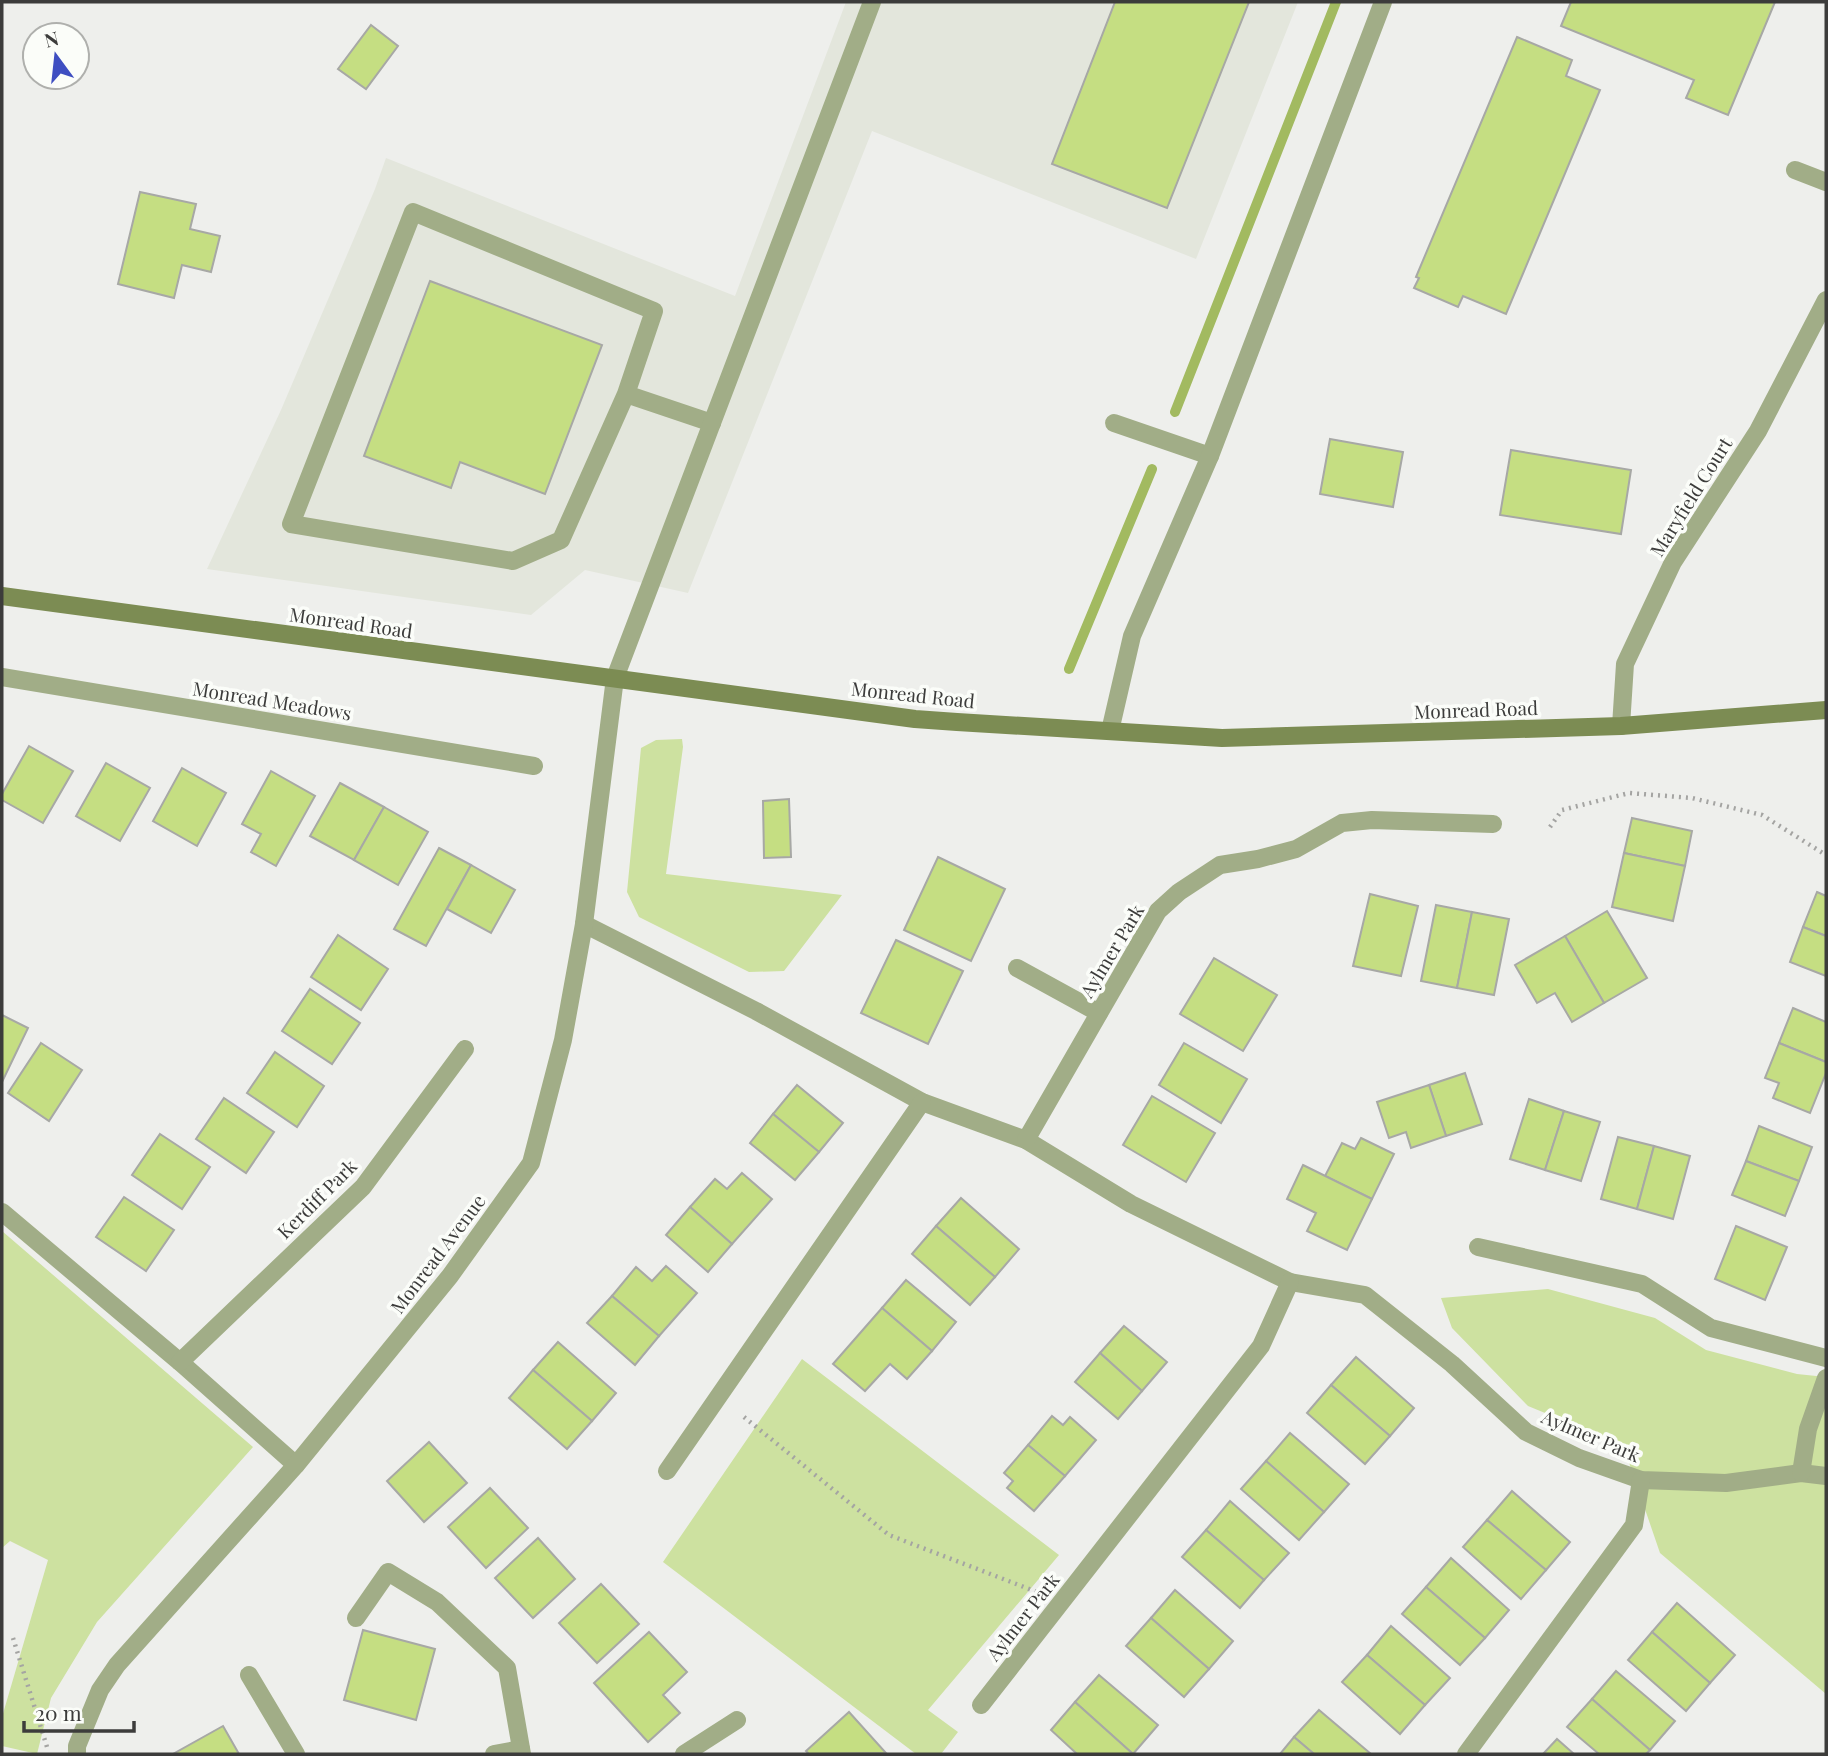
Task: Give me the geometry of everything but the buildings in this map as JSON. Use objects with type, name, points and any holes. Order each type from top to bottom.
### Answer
[{"type":"street","name":"Monread Avenue","points":[[77,1754],[77,1746],[100,1690],[117,1665],[296,1465],[450,1276],[531,1163],[563,1040],[584,924],[615,678],[872,2]]},
{"type":"street","points":[[1110,731],[1132,636],[1210,456],[1383,2]]},
{"type":"street","points":[[1795,170],[1826,182]]},
{"type":"street","points":[[413,212],[654,311],[626,394],[562,540],[513,561],[291,524],[413,212]]},
{"type":"street","name":"Maryfield Court","points":[[1621,726],[1625,664],[1673,562],[1758,431],[1826,300]]},
{"type":"street","points":[[626,394],[712,423]]},
{"type":"street","points":[[1114,423],[1210,456]]},
{"type":"street","name":"Monread Road","points":[[2,596],[915,719],[1222,738],[1621,726],[1826,710]]},
{"type":"street","name":"Monread Meadows","points":[[2,677],[534,766]]},
{"type":"street","name":"Aylmer Park","points":[[1027,1140],[1158,912],[1179,892],[1220,866],[1296,849],[1342,823],[1372,820],[1493,824]]},
{"type":"street","name":"Aylmer Park","points":[[584,924],[756,1012],[922,1102],[1027,1140],[1131,1204],[1290,1282],[1365,1295],[1452,1364],[1526,1432],[1579,1458],[1641,1480],[1726,1483],[1801,1473],[1826,1476]]},
{"type":"street","points":[[1017,968],[1099,1013]]},
{"type":"street","name":"Kerdiff Park","points":[[180,1362],[363,1187],[465,1049]]},
{"type":"street","points":[[667,1471],[922,1102]]},
{"type":"street","points":[[2,1212],[180,1362],[296,1465]]},
{"type":"street","points":[[1478,1247],[1642,1284],[1711,1328],[1826,1358]]},
{"type":"street","name":"Aylmer Park","points":[[981,1705],[1261,1346],[1290,1282]]},
{"type":"street","points":[[1801,1473],[1808,1429],[1826,1378]]},
{"type":"street","points":[[1466,1754],[1634,1525],[1641,1480]]},
{"type":"street","points":[[356,1618],[388,1572],[437,1602],[507,1668],[521,1752],[494,1754]]},
{"type":"street","points":[[249,1675],[296,1754]]},
{"type":"street","points":[[684,1754],[737,1720]]},
{"type":"path","points":[[1550,828],[1562,810],[1629,793],[1692,798],[1762,815],[1826,855]]},
{"type":"path","points":[[744,1417],[889,1535],[1040,1592]]},
{"type":"path","points":[[13,1638],[50,1754]]},
{"type":"shaded area","points":[[846,2],[1298,2],[1196,259],[872,131],[688,593],[585,570],[531,615],[207,569],[281,410],[386,158],[735,296]]},
{"type":"green space","points":[[682,739],[666,874],[842,895],[784,971],[749,972],[639,917],[627,892],[641,748],[656,740]]},
{"type":"green space","points":[[2,1231],[253,1447],[97,1622],[51,1698],[37,1754],[2,1746],[2,1717],[48,1560],[10,1541],[2,1548]]},
{"type":"green space","points":[[1548,1289],[1655,1318],[1706,1350],[1797,1374],[1826,1377],[1826,1694],[1660,1553],[1623,1445],[1528,1406],[1452,1328],[1441,1298]]},
{"type":"green space","points":[[802,1359],[1059,1555],[928,1710],[958,1732],[941,1754],[916,1754],[663,1562]]},
{"type":"waterway","points":[[1175,412],[1336,2]]},
{"type":"waterway","points":[[1069,669],[1152,469]]}]
